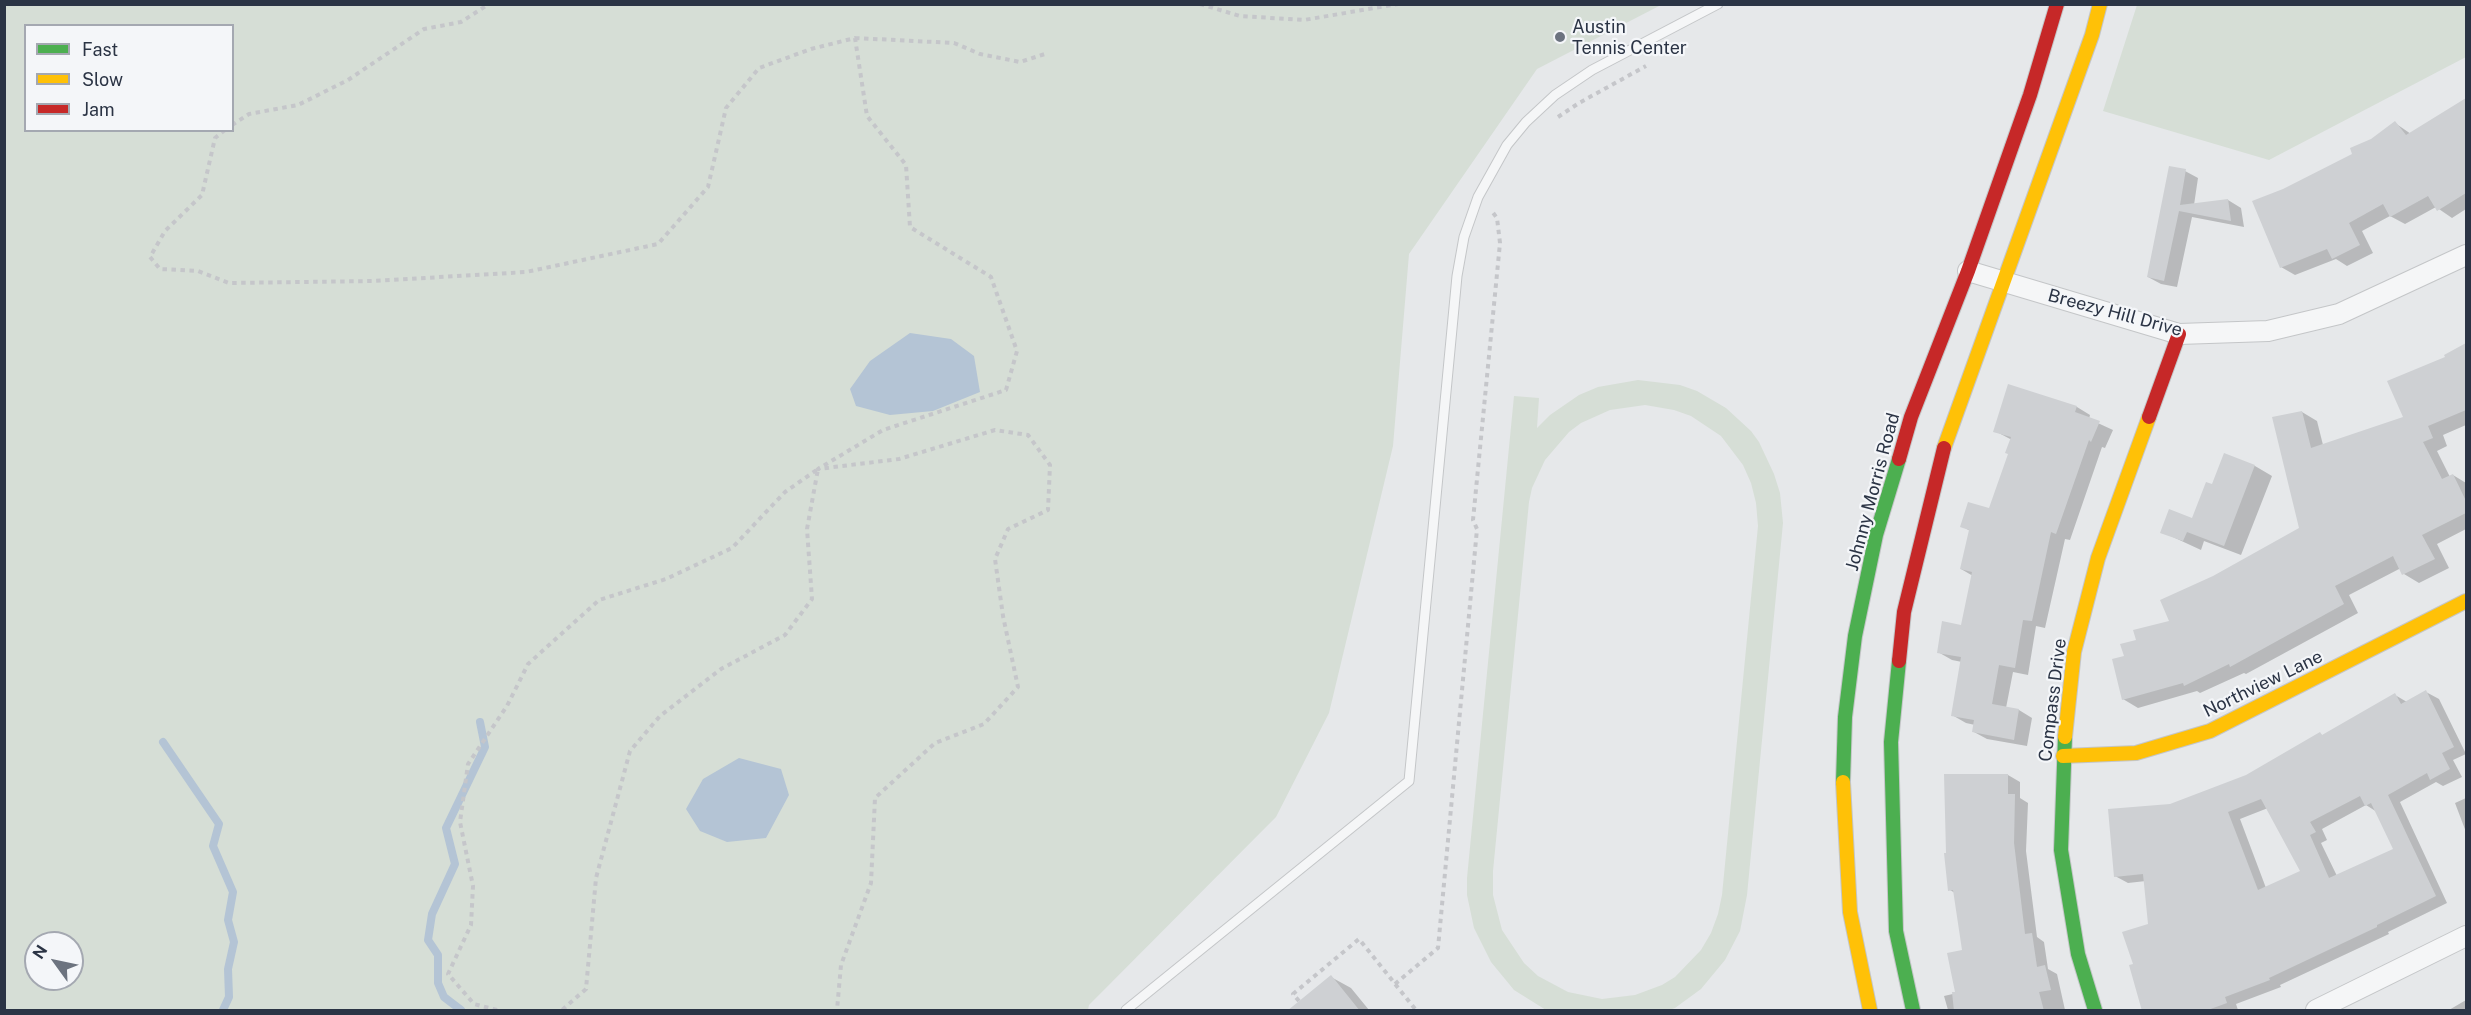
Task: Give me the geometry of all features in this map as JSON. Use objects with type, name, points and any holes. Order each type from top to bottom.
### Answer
[{"type":"street","name":"Johnny Morris Road","points":[[1870,1011],[1850,912],[1843,797],[1845,717],[1855,636],[1876,536],[1911,417],[1968,271],[2030,95],[2057,4]]},
{"type":"street","points":[[1913,1011],[1896,931],[1891,742],[1904,612],[1947,438],[2092,35],[2100,4]]},
{"type":"street","name":"Breezy Hill Drive","points":[[1968,271],[2179,334],[2268,330],[2339,314],[2466,255]]},
{"type":"street","name":"Compass Drive","points":[[2095,1011],[2078,954],[2061,850],[2063,756],[2074,652],[2098,558],[2179,334]]},
{"type":"street","name":"Northview Lane","points":[[2063,756],[2136,753],[2210,731],[2466,601]]},
{"type":"street","points":[[2316,1011],[2466,936]]},
{"type":"lane","points":[[1126,1011],[1409,781],[1457,276],[1464,237],[1478,197],[1507,145],[1526,122],[1555,95],[1592,70],[1718,4]]},
{"type":"path","points":[[234,124],[249,114],[298,105],[348,80],[424,29],[461,22],[489,4]]},
{"type":"path","points":[[1200,4],[1240,16],[1304,20],[1398,4]]},
{"type":"path","points":[[222,132],[215,138],[202,195],[165,231],[150,257],[160,269],[198,271],[229,283],[373,281],[526,272],[658,244],[708,187],[726,108],[759,68],[811,49],[855,38],[954,43],[980,54],[1020,62],[1048,53]]},
{"type":"path","points":[[497,1011],[474,1004],[448,974],[471,926],[473,886],[460,822],[468,764],[507,706],[528,664],[599,600],[666,579],[732,548],[785,492],[883,430],[1006,390],[1017,351],[991,277],[910,227],[906,165],[867,116],[855,38]]},
{"type":"path","points":[[1555,120],[1579,103],[1646,66]]},
{"type":"path","points":[[1395,984],[1438,948],[1477,529],[1473,520],[1500,243],[1497,218],[1490,212],[1494,204]]},
{"type":"path","points":[[818,469],[899,459],[995,430],[1028,435],[1050,465],[1048,510],[1008,530],[995,559],[1003,616],[1018,687],[984,724],[935,743],[875,798],[871,883],[841,965],[837,1011]]},
{"type":"path","points":[[562,1011],[586,989],[596,878],[630,751],[660,716],[721,669],[785,635],[812,600],[807,529],[818,469]]},
{"type":"path","points":[[1299,1001],[1293,994],[1359,939],[1416,1011]]},
{"type":"shaded area","points":[[5,5],[1661,5],[1537,69],[1409,254],[1393,446],[1329,713],[1276,817],[1089,1005],[1088,1010],[5,1010]]},
{"type":"shaded area","points":[[2137,5],[2466,5],[2466,57],[2269,160],[2103,111]]},
{"type":"shaded area","points":[[1638,380],[1680,385],[1697,391],[1726,408],[1751,431],[1759,442],[1774,474],[1780,493],[1783,523],[1747,895],[1740,931],[1725,960],[1701,989],[1669,1010],[1546,1010],[1514,990],[1491,962],[1474,928],[1467,895],[1514,396],[1539,398],[1537,428],[1550,415],[1579,395],[1598,387]],"holes":[[[1645,405],[1674,410],[1691,416],[1721,436],[1743,465],[1756,503],[1758,526],[1722,895],[1711,933],[1701,950],[1675,977],[1662,985],[1635,995],[1602,999],[1568,992],[1538,976],[1524,963],[1502,930],[1493,895],[1493,871],[1529,502],[1532,488],[1545,460],[1569,432],[1581,423],[1610,410]]]},
{"type":"water","points":[[910,333],[951,339],[974,356],[980,392],[933,411],[890,415],[856,406],[850,389],[870,361]]},
{"type":"water","points":[[739,758],[781,769],[789,795],[766,838],[727,842],[700,831],[686,809],[703,779]]},
{"type":"building","points":[[2466,98],[2466,193],[2437,211],[2428,196],[2390,217],[2383,204],[2349,223],[2360,245],[2332,259],[2327,249],[2280,268],[2252,201],[2283,189],[2352,154],[2350,148],[2371,139],[2395,121],[2406,135]]},
{"type":"building","points":[[2169,166],[2186,169],[2180,205],[2228,199],[2231,221],[2179,211],[2164,281],[2147,277]]},
{"type":"building","points":[[2466,343],[2466,410],[2428,426],[2433,438],[2423,442],[2442,479],[2453,474],[2466,501],[2466,513],[2422,535],[2435,559],[2402,575],[2393,556],[2335,586],[2344,604],[2230,667],[2229,664],[2184,686],[2183,683],[2122,700],[2112,659],[2124,656],[2120,644],[2136,640],[2133,630],[2169,621],[2160,600],[2213,576],[2299,528],[2272,417],[2302,411],[2311,448],[2403,417],[2387,381],[2445,357],[2444,355]]},
{"type":"building","points":[[2008,384],[2077,406],[2075,412],[2100,421],[2091,442],[2089,440],[2056,534],[2051,532],[2032,621],[2023,620],[2015,668],[1999,665],[1992,704],[2019,709],[2014,740],[1972,732],[1974,720],[1951,716],[1961,657],[1937,653],[1942,621],[1961,625],[1972,572],[1960,569],[1969,530],[1960,527],[1968,502],[1989,508],[2008,454],[2005,453],[2011,437],[1993,432]]},
{"type":"building","points":[[2224,453],[2255,465],[2224,546],[2187,532],[2183,541],[2160,533],[2169,509],[2192,518],[2206,482],[2212,484]]},
{"type":"building","points":[[2426,690],[2454,747],[2442,753],[2450,769],[2430,780],[2427,773],[2388,795],[2436,896],[2377,927],[2269,978],[2270,980],[2225,997],[2227,1003],[2205,1011],[2142,1011],[2129,965],[2133,964],[2122,932],[2148,924],[2143,874],[2114,877],[2108,809],[2170,804],[2246,775],[2320,732],[2322,735],[2395,693],[2401,704]],"holes":[[[2360,796],[2365,806],[2371,803],[2393,849],[2329,878],[2310,835],[2316,832],[2310,822]],[[2261,799],[2300,871],[2258,890],[2228,812]]]},
{"type":"building","points":[[1944,774],[2008,774],[2008,794],[2015,794],[2014,843],[2025,934],[2032,933],[2037,967],[2045,965],[2051,990],[2039,992],[2044,1011],[1954,1011],[1952,992],[1955,992],[1947,953],[1962,950],[1953,890],[1948,891],[1944,853],[1946,853]]},
{"type":"building","points":[[1331,975],[1360,1011],[1287,1011]]},
{"type":"waterway","points":[[461,1010],[444,997],[438,983],[438,955],[428,940],[432,914],[455,864],[446,828],[485,747],[480,722]]},
{"type":"waterway","points":[[163,742],[219,824],[213,846],[233,892],[228,920],[234,942],[228,969],[229,997],[223,1010]]},
{"type":"traffic: fast","points":[[1843,782],[1845,717],[1855,636],[1876,535],[1899,459]]},
{"type":"traffic: fast","points":[[1899,661],[1891,742],[1896,931],[1913,1010]]},
{"type":"traffic: fast","points":[[2065,737],[2061,850],[2078,954],[2095,1010]]},
{"type":"traffic: slow","points":[[1944,448],[2092,35],[2100,4]]},
{"type":"traffic: slow","points":[[2065,737],[2074,652],[2098,558],[2149,417]]},
{"type":"traffic: slow","points":[[2063,756],[2136,753],[2210,731],[2466,601]]},
{"type":"traffic: slow","points":[[1843,782],[1850,912],[1870,1010]]},
{"type":"traffic: jam","points":[[1899,459],[1911,417],[1968,271],[2030,95],[2057,4]]},
{"type":"traffic: jam","points":[[2149,417],[2179,334]]},
{"type":"traffic: jam","points":[[1899,661],[1904,612],[1944,448]]},
{"type":"place","name":"Austin Tennis Center","points":[[1560,37]]}]
